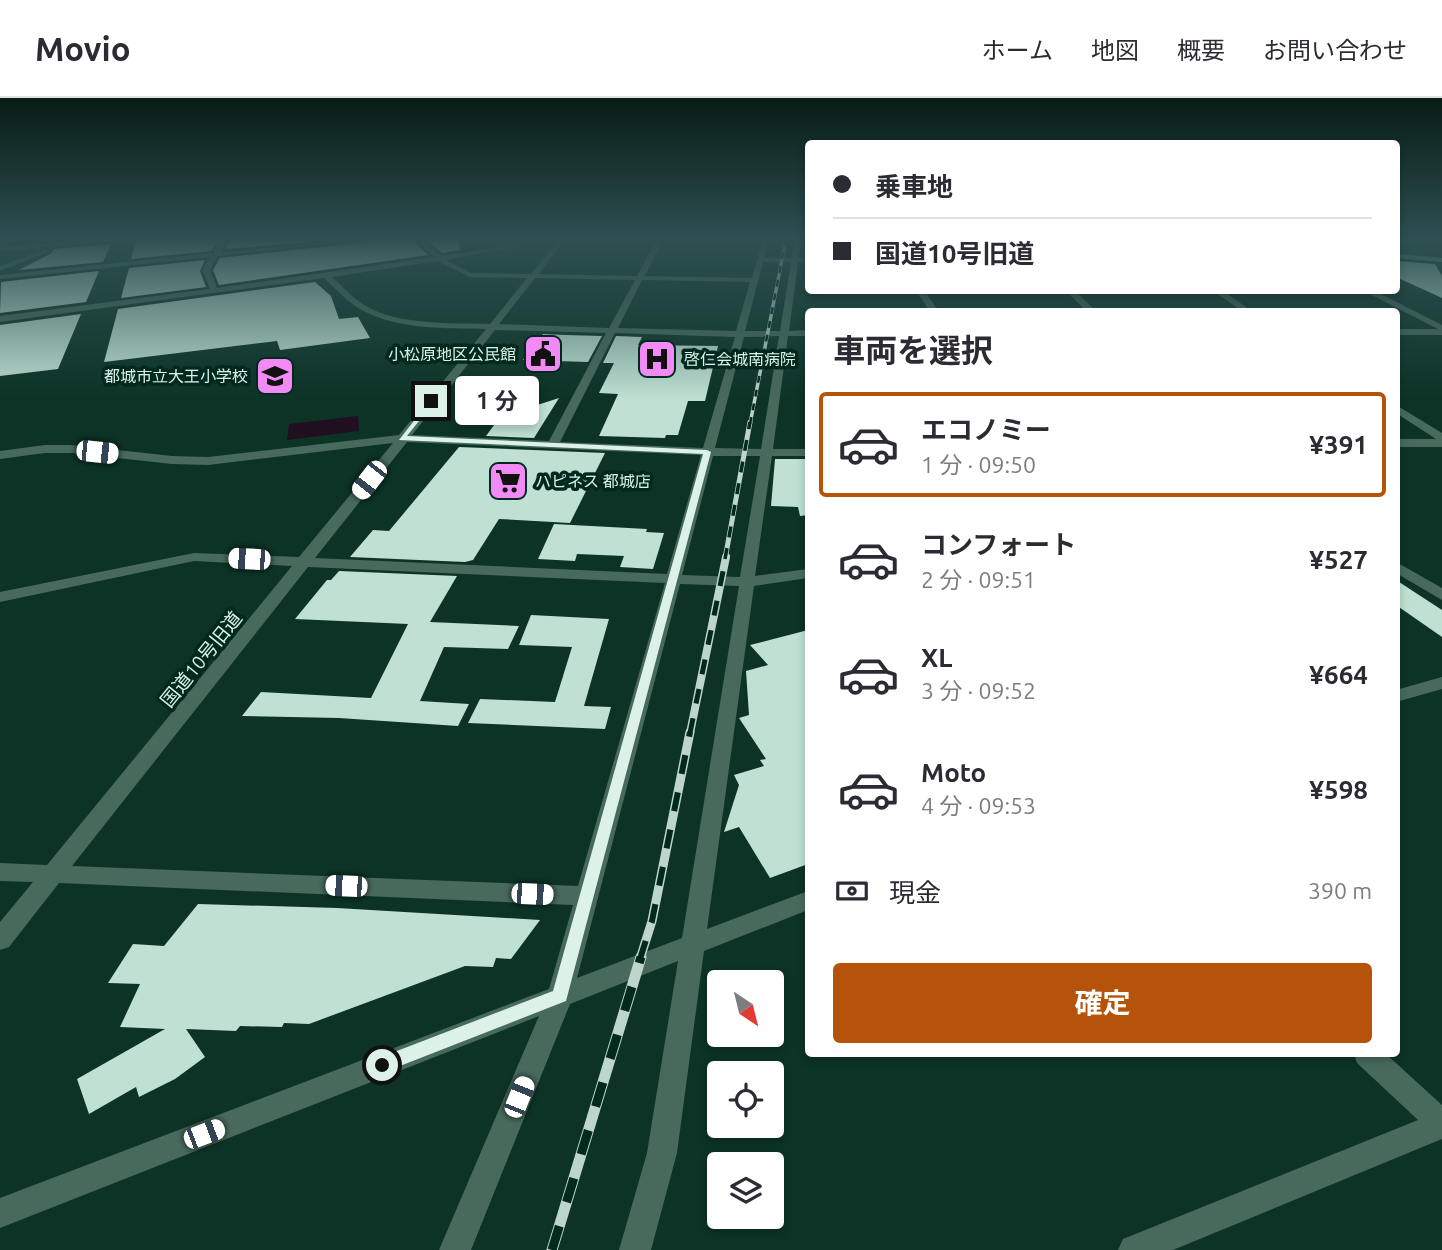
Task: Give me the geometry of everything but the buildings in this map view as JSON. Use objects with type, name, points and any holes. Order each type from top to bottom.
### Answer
[{"type":"street","points":[[0,319],[209,293]]},
{"type":"street","points":[[345,293],[363,309],[432,325],[738,334],[805,333]]},
{"type":"street","name":"国道10号旧道","points":[[0,940],[519,293]]},
{"type":"street","points":[[553,444],[630,293]]},
{"type":"street","points":[[455,1250],[560,996],[749,293]]},
{"type":"street","points":[[635,1250],[662,1153],[790,293]]},
{"type":"street","points":[[1073,294],[1089,308]]},
{"type":"street","points":[[1222,294],[1243,308]]},
{"type":"street","points":[[1374,294],[1442,330]]},
{"type":"street","points":[[1400,332],[1442,330]]},
{"type":"street","points":[[1400,411],[1442,440]]},
{"type":"street","points":[[0,455],[45,449],[72,449],[172,460],[208,461],[402,438],[707,452],[805,453]]},
{"type":"street","points":[[1400,443],[1442,440]]},
{"type":"street","points":[[0,597],[194,557],[746,582],[805,574]]},
{"type":"street","points":[[1400,569],[1442,595]]},
{"type":"street","points":[[1400,694],[1442,683]]},
{"type":"street","points":[[0,872],[586,896]]},
{"type":"street","points":[[0,1213],[805,901]]},
{"type":"street","points":[[444,1250],[560,996]]},
{"type":"street","points":[[1134,1250],[1442,1124],[1370,1057]]},
{"type":"shaded area","points":[[358,416],[359,431],[287,440],[289,424]]},
{"type":"railway","points":[[750,424],[776,293]]},
{"type":"railway","points":[[725,559],[750,422]]},
{"type":"railway","points":[[690,733],[726,557]]},
{"type":"railway","points":[[640,959],[652,921],[690,732]]},
{"type":"railway","points":[[552,1250],[641,957]]},
{"type":"place","name":"小松原地区公民館","points":[[543,354]]},
{"type":"place","name":"啓仁会城南病院","points":[[657,359]]},
{"type":"place","name":"都城市立大王小学校","points":[[275,376]]},
{"type":"place","name":"ハピネス 都城店","points":[[508,481]]},
{"type":"route","points":[[382,1065],[560,996],[707,452],[402,438],[431,401]]}]
